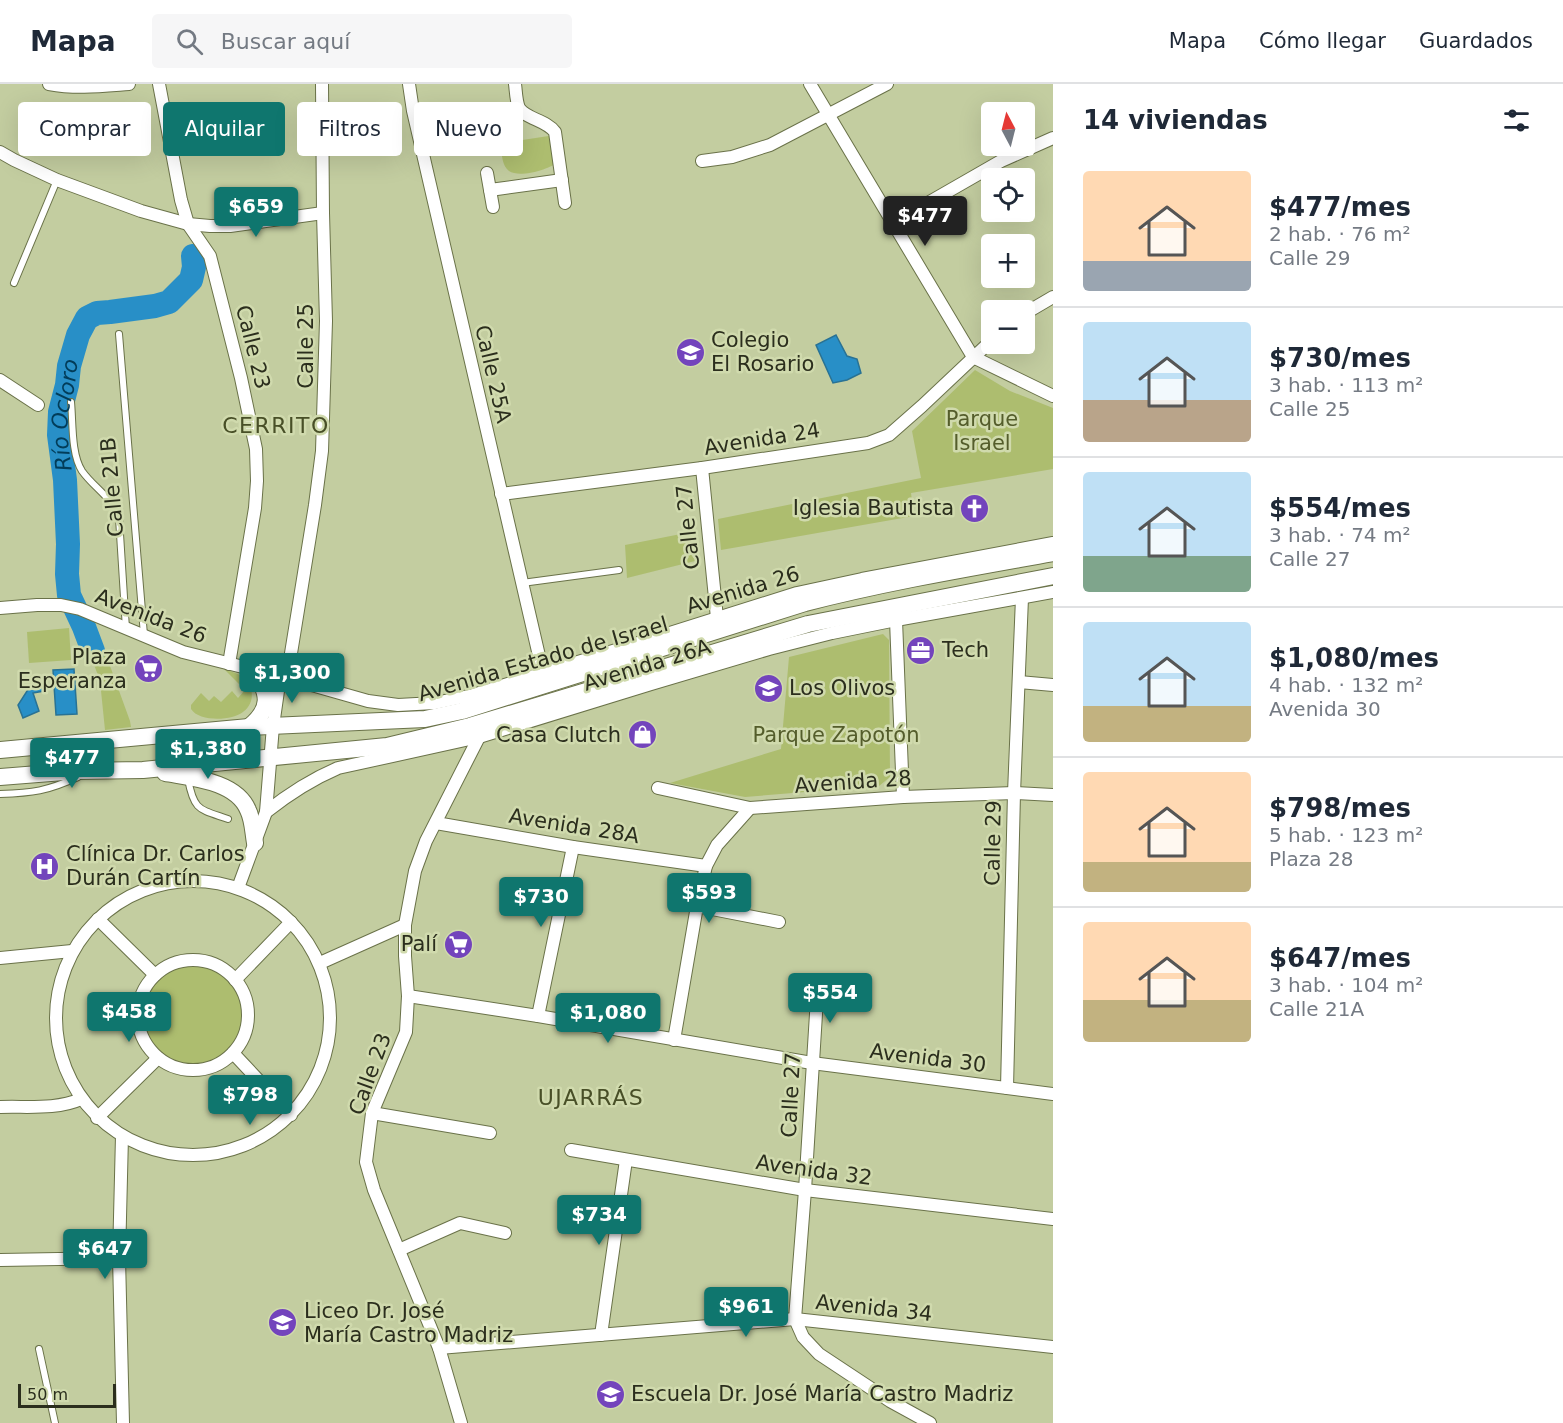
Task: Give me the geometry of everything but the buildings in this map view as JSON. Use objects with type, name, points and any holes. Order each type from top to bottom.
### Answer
[{"type":"main road","name":"Avenida Estado de Israel","points":[[0,750],[249,727],[425,719],[462,711],[805,603],[1049,548]]},
{"type":"main road","points":[[911,580],[944,564]]},
{"type":"main road","name":"Avenida Estado de Israel","points":[[0,777],[84,771],[143,770],[363,749],[421,739],[808,624],[1053,576]]},
{"type":"main road","points":[[249,727],[261,716],[266,702],[266,693],[254,670]]},
{"type":"main road","points":[[80,743],[73,744],[68,749],[66,762],[70,768],[84,771]]},
{"type":"main road","points":[[33,747],[45,756],[42,770],[36,775]]},
{"type":"main road","points":[[143,770],[225,786],[240,797],[248,809],[255,843]]},
{"type":"street","points":[[50,84],[65,87],[129,84]]},
{"type":"street","name":"Calle 23","points":[[159,84],[181,200],[188,224],[210,256],[241,378],[256,449],[255,508],[230,664]]},
{"type":"street","name":"Calle 25","points":[[238,888],[266,812],[273,726],[284,678],[315,506],[322,451],[326,321],[322,84]]},
{"type":"street","name":"Calle 25A","points":[[409,84],[413,111],[543,673]]},
{"type":"street","points":[[515,84],[517,102],[523,112],[547,124],[555,132],[565,203]]},
{"type":"street","points":[[810,84],[973,357],[1053,396]]},
{"type":"street","points":[[702,161],[732,157],[770,145],[887,84]]},
{"type":"street","points":[[893,223],[1001,161],[1053,138]]},
{"type":"street","points":[[0,152],[57,180],[141,211],[188,224],[230,226],[323,213]]},
{"type":"street","points":[[488,173],[493,207]]},
{"type":"street","points":[[490,190],[562,180]]},
{"type":"street","points":[[1035,308],[1053,297]]},
{"type":"street","name":"Avenida 24","points":[[501,494],[702,468],[868,442],[889,435],[981,350]]},
{"type":"street","points":[[0,381],[38,405]]},
{"type":"street","name":"Calle 27","points":[[702,468],[717,618]]},
{"type":"street","name":"Avenida 26","points":[[0,608],[37,604],[80,609],[183,652],[368,701],[398,705],[435,703],[473,695],[770,601],[823,587],[944,564],[1049,548]]},
{"type":"street","name":"Avenida 26A","points":[[266,812],[316,777],[338,768],[478,738],[651,684],[831,633],[1053,592]]},
{"type":"street","name":"Calle 29","points":[[1007,1088],[1014,793],[1022,598]]},
{"type":"street","points":[[896,620],[903,797]]},
{"type":"street","points":[[1019,682],[1053,685]]},
{"type":"street","name":"Calle 23","points":[[462,1423],[440,1348],[374,1190],[366,1162],[372,1113],[406,1032],[408,996],[405,925],[415,871],[426,841],[478,738]]},
{"type":"street","name":"Avenida 28","points":[[658,788],[750,808],[903,797],[1014,793],[1053,795]]},
{"type":"street","points":[[674,1040],[706,866],[717,845],[750,808]]},
{"type":"street","name":"Avenida 28A","points":[[436,823],[573,847],[706,866]]},
{"type":"street","points":[[538,1016],[573,847]]},
{"type":"street","points":[[201,881],[238,888],[267,902],[291,922],[308,941],[320,963],[330,1003],[329,1044],[315,1082],[291,1115],[254,1142],[210,1155],[164,1153],[122,1136],[97,1118],[81,1099],[66,1072],[57,1042],[55,1011],[60,980],[72,951],[98,919],[128,897],[164,884],[201,881]]},
{"type":"street","points":[[697,906],[779,922]]},
{"type":"street","points":[[98,919],[155,975]]},
{"type":"street","points":[[235,980],[291,922]]},
{"type":"street","points":[[320,963],[405,925]]},
{"type":"street","points":[[0,958],[72,951]]},
{"type":"street","points":[[187,961],[205,962],[222,968],[235,980],[244,994],[248,1009],[247,1025],[242,1040],[233,1053],[220,1063],[205,1069],[188,1070],[172,1066],[158,1058],[146,1044],[139,1027],[138,1008],[144,990],[155,975],[170,965],[187,961]]},
{"type":"street","name":"Calle 27","points":[[795,1319],[818,982]]},
{"type":"street","name":"Avenida 30","points":[[408,996],[812,1063],[1053,1094]]},
{"type":"street","points":[[233,1053],[291,1115]]},
{"type":"street","points":[[97,1118],[158,1058]]},
{"type":"street","points":[[0,1107],[58,1106],[81,1099]]},
{"type":"street","points":[[372,1113],[490,1133]]},
{"type":"street","points":[[122,1136],[119,1258],[123,1423]]},
{"type":"street","name":"Avenida 32","points":[[571,1150],[805,1190],[1053,1219]]},
{"type":"street","points":[[601,1335],[626,1160]]},
{"type":"street","points":[[399,1251],[460,1223],[505,1233]]},
{"type":"street","points":[[0,1260],[119,1258]]},
{"type":"street","points":[[795,1319],[803,1337],[819,1354],[890,1401],[930,1423]]},
{"type":"street","name":"Avenida 34","points":[[440,1348],[795,1319],[1053,1347]]},
{"type":"lane","points":[[14,283],[57,180]]},
{"type":"lane","name":"Calle 21B","points":[[119,334],[144,637]]},
{"type":"lane","points":[[71,402],[79,464],[83,472],[116,508],[119,518],[126,629]]},
{"type":"lane","points":[[522,583],[619,570]]},
{"type":"lane","points":[[0,794],[53,788],[84,771]]},
{"type":"lane","points":[[187,777],[194,803],[206,811],[228,819]]},
{"type":"lane","points":[[39,1349],[55,1423]]},
{"type":"green space","points":[[555,135],[556,163],[533,172],[519,174],[509,171],[502,156],[523,156],[523,140]]},
{"type":"green space","name":"Parque Israel","points":[[975,370],[1010,391],[1053,408],[1053,469],[911,493],[914,516],[721,550],[718,519],[921,478],[912,431]]},
{"type":"green space","points":[[691,532],[695,561],[627,578],[625,545]]},
{"type":"green space","points":[[73,615],[83,618],[97,630],[131,727],[105,730],[100,681],[84,637]]},
{"type":"green space","points":[[69,628],[71,660],[29,663],[27,632]]},
{"type":"green space","name":"Parque Zapotón","points":[[883,634],[889,640],[890,777],[879,786],[745,797],[670,783],[781,749],[789,657]]},
{"type":"green space","points":[[224,669],[242,676],[249,684],[252,694],[250,704],[243,712],[231,717],[216,719],[195,713],[191,705],[201,693],[209,701],[214,696],[221,702],[232,691],[238,698],[245,690]]},
{"type":"green space","points":[[193,966],[212,970],[228,981],[239,997],[243,1016],[239,1035],[228,1051],[212,1062],[193,1066],[174,1062],[158,1051],[147,1035],[143,1016],[147,997],[158,981],[174,970]]},
{"type":"water","points":[[836,335],[847,356],[857,359],[861,373],[847,380],[833,383],[816,345]]},
{"type":"water","points":[[74,669],[77,714],[56,715],[53,670]]},
{"type":"water","points":[[45,687],[44,691],[33,693],[39,711],[23,718],[18,705],[29,688]]},
{"type":"waterway","name":"Río Ocloro","points":[[93,651],[69,595],[67,574],[65,480],[59,435],[60,412],[69,366],[78,335],[87,318],[97,313],[155,306],[169,302],[191,280],[194,267],[193,256]]},
{"type":"place","name":"Colegio El Rosario","points":[[690,352]]},
{"type":"place","name":"Iglesia Bautista","points":[[975,508]]},
{"type":"place","name":"Tech","points":[[921,650]]},
{"type":"place","name":"Plaza Esperanza","points":[[148,669]]},
{"type":"place","name":"Los Olivos","points":[[768,688]]},
{"type":"place","name":"Casa Clutch","points":[[642,735]]},
{"type":"place","name":"Clínica Dr. Carlos Durán Cartín","points":[[45,866]]},
{"type":"place","name":"Palí","points":[[458,944]]},
{"type":"place","name":"Liceo Dr. José María Castro Madriz","points":[[283,1323]]},
{"type":"place","name":"Escuela Dr. José María Castro Madriz","points":[[610,1394]]},
{"type":"district","name":"CERRITO","points":[[276,425]]},
{"type":"district","name":"UJARRÁS","points":[[591,1097]]}]
